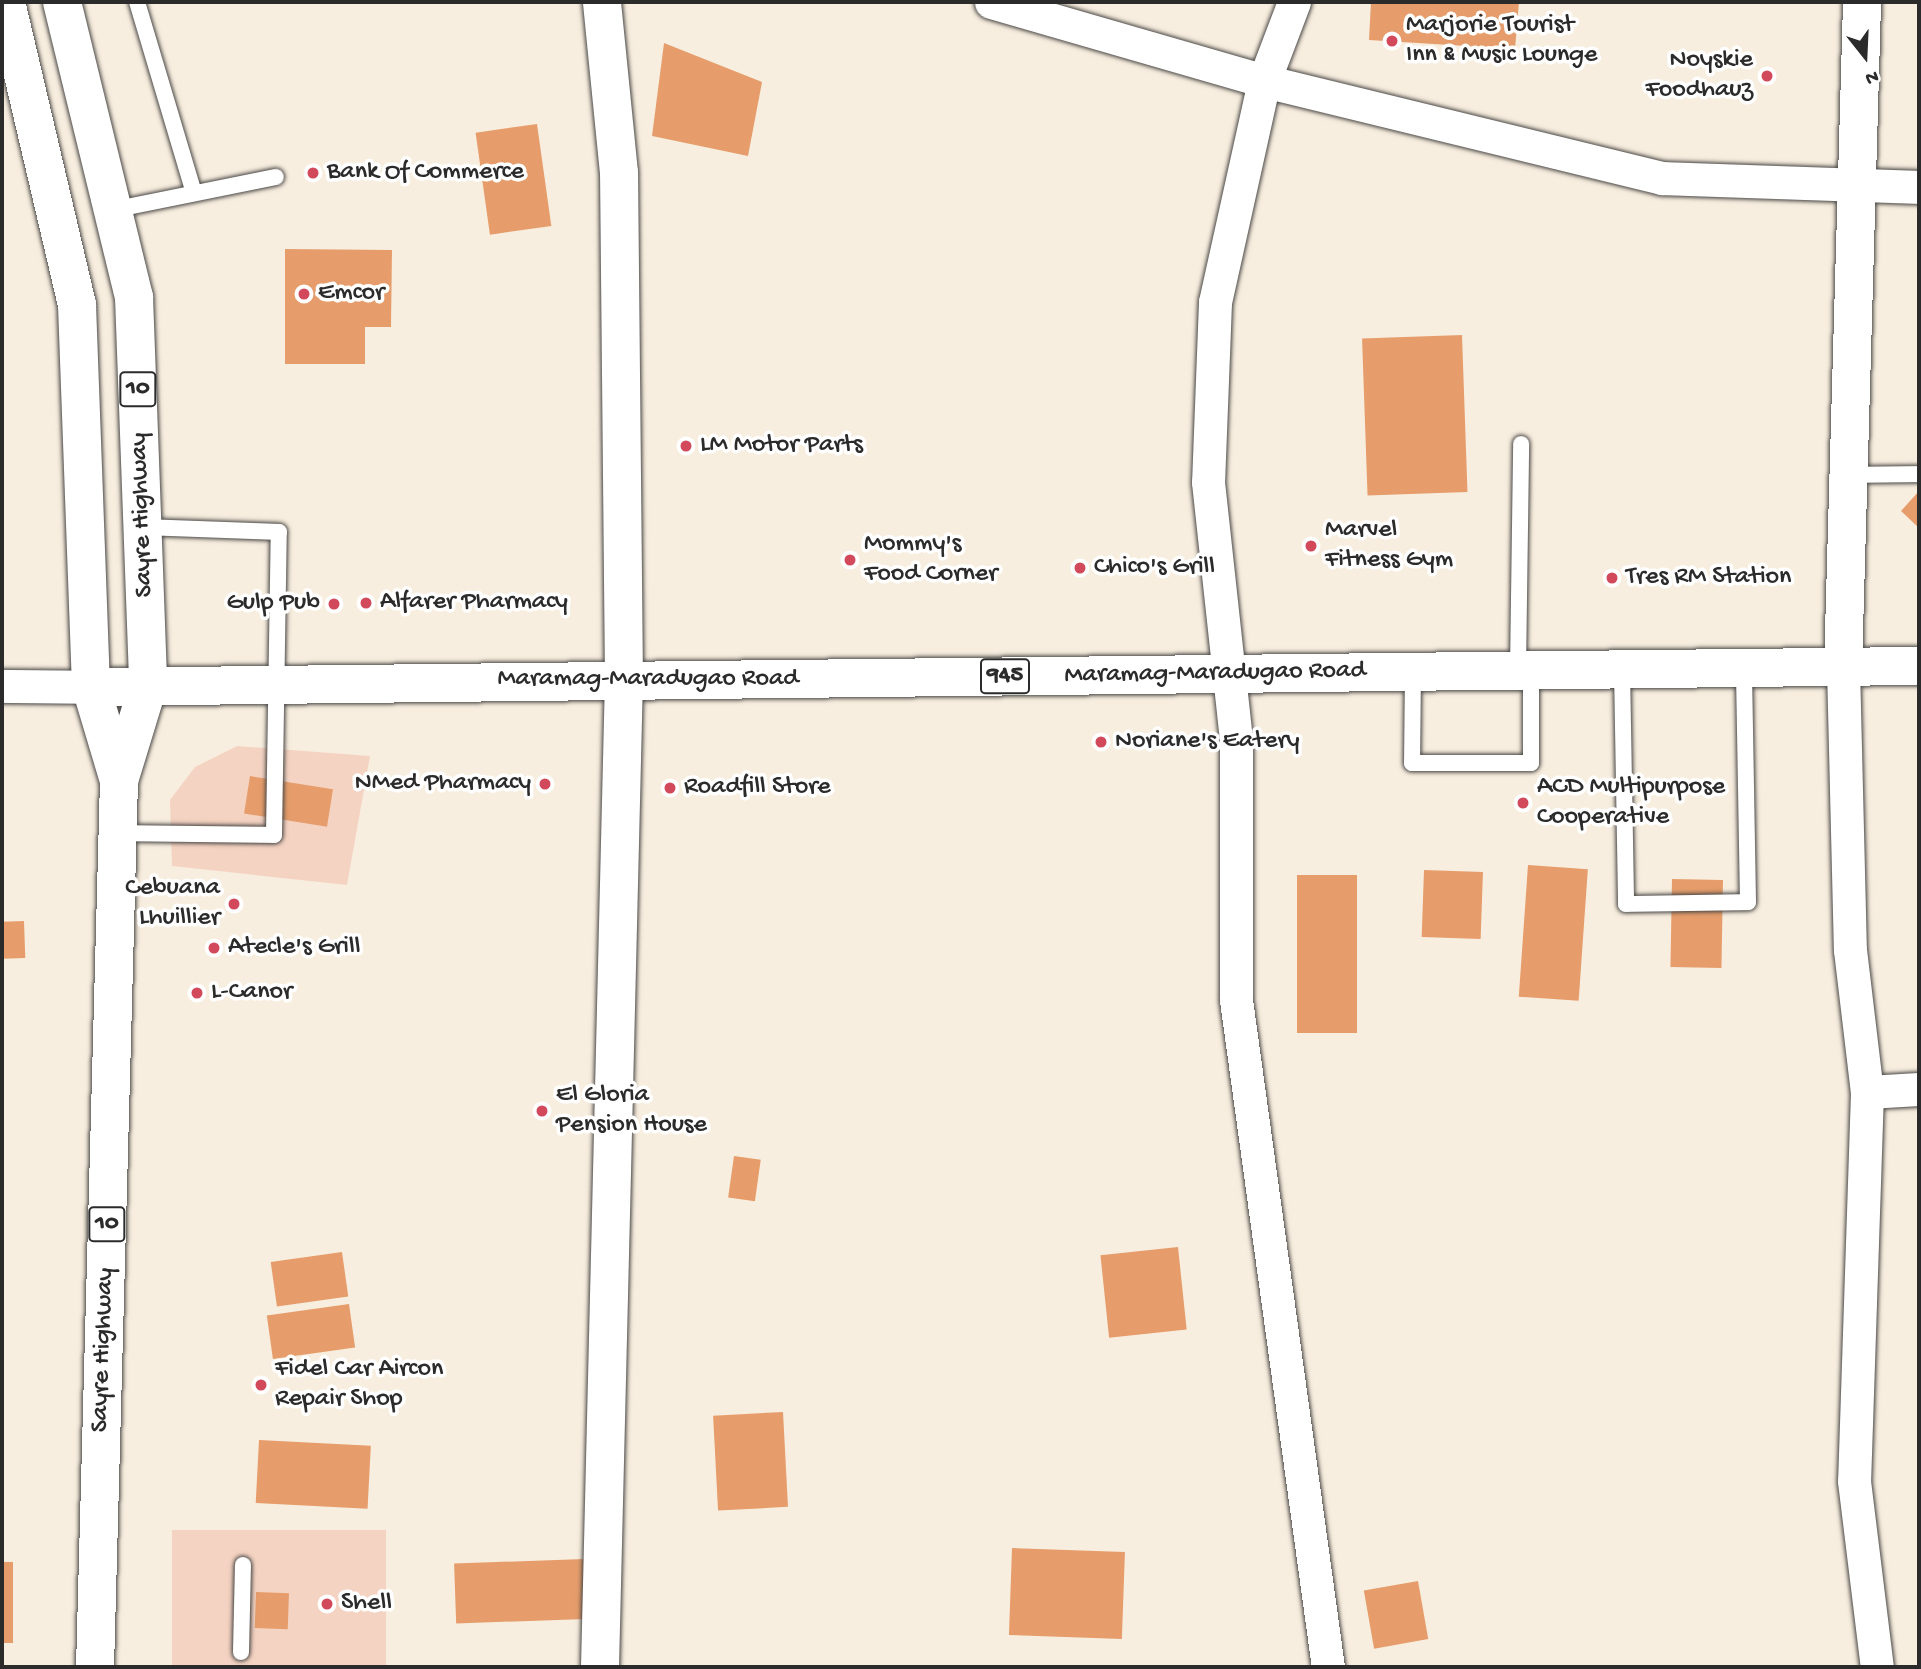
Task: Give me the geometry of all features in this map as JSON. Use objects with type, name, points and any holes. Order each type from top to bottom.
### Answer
[{"type":"main road","name":"Sayre Highway","points":[[6,2],[77,305],[91,687],[119,781]]},
{"type":"main road","name":"Sayre Highway","points":[[62,2],[117,209],[134,297],[148,686],[119,781],[95,1667]]},
{"type":"main road","points":[[600,1667],[624,681],[619,173],[601,2]]},
{"type":"main road","points":[[1843,667],[1862,2]]},
{"type":"main road","name":"Maramag-Maradugao Road","points":[[91,687],[278,682],[624,681],[1919,666]]},
{"type":"street","points":[[991,2],[1264,80],[1662,178],[1856,187],[1919,187]]},
{"type":"street","points":[[1294,2],[1264,80],[1215,302],[1209,370],[1212,555],[1236,741],[1236,1000],[1328,1667]]},
{"type":"street","points":[[1843,667],[1850,950],[1867,1093],[1854,1455],[1877,1667]]},
{"type":"street","points":[[2,686],[91,687]]},
{"type":"street","points":[[1867,1093],[1919,1089]]},
{"type":"lane","points":[[137,2],[194,193]]},
{"type":"lane","points":[[117,209],[276,177]]},
{"type":"lane","points":[[1413,671],[1412,763],[1531,763],[1525,670],[1521,444]]},
{"type":"lane","points":[[1848,475],[1919,474]]},
{"type":"lane","points":[[118,833],[274,835],[279,532],[144,527]]},
{"type":"lane","points":[[1622,669],[1626,904],[1748,902],[1744,667]]},
{"type":"lane","points":[[241,1652],[243,1565]]},
{"type":"shaded area","points":[[237,746],[370,756],[347,885],[172,866],[170,800],[195,767]]},
{"type":"shaded area","points":[[172,1530],[386,1530],[386,1667],[172,1667]]},
{"type":"building","points":[[1371,2],[1519,2],[1515,49],[1369,40]]},
{"type":"building","points":[[664,43],[762,82],[748,156],[652,136]]},
{"type":"building","points":[[537,124],[551,226],[490,235],[476,133]]},
{"type":"building","points":[[285,249],[392,250],[391,327],[365,327],[365,364],[285,364]]},
{"type":"building","points":[[1462,335],[1467,492],[1368,495],[1362,338]]},
{"type":"building","points":[[1919,491],[1919,528],[1901,511]]},
{"type":"building","points":[[250,776],[333,789],[327,827],[244,814]]},
{"type":"building","points":[[1528,865],[1588,869],[1579,1001],[1519,997]]},
{"type":"building","points":[[1424,870],[1483,872],[1481,939],[1422,937]]},
{"type":"building","points":[[1297,875],[1357,875],[1357,1033],[1297,1033]]},
{"type":"building","points":[[1672,879],[1723,880],[1721,968],[1670,967]]},
{"type":"building","points":[[24,921],[25,958],[3,959],[2,922]]},
{"type":"building","points":[[734,1156],[761,1160],[755,1201],[728,1198]]},
{"type":"building","points":[[1178,1247],[1187,1330],[1109,1338],[1100,1255]]},
{"type":"building","points":[[342,1252],[348,1297],[277,1307],[271,1262]]},
{"type":"building","points":[[349,1304],[355,1348],[273,1359],[267,1316]]},
{"type":"building","points":[[783,1412],[788,1507],[718,1511],[713,1416]]},
{"type":"building","points":[[259,1440],[371,1446],[368,1509],[256,1503]]},
{"type":"building","points":[[1012,1548],[1125,1552],[1122,1639],[1009,1635]]},
{"type":"building","points":[[584,1559],[586,1619],[456,1624],[454,1564]]},
{"type":"building","points":[[2,1562],[13,1562],[13,1643],[2,1643]]},
{"type":"building","points":[[1418,1581],[1428,1639],[1374,1649],[1364,1591]]},
{"type":"building","name":"Shell","points":[[256,1592],[289,1593],[288,1629],[255,1628]]},
{"type":"place","name":"Marjorie Tourist Inn & Music Lounge","points":[[1392,41]]},
{"type":"place","name":"Noyskie Foodhauz","points":[[1767,76]]},
{"type":"place","name":"Bank Of Commerce","points":[[313,173]]},
{"type":"place","name":"Emcor","points":[[304,294]]},
{"type":"place","name":"LM Motor Parts","points":[[686,446]]},
{"type":"place","name":"Marvel Fitness Gym","points":[[1311,546]]},
{"type":"place","name":"Mommy's Food Corner","points":[[850,560]]},
{"type":"place","name":"Chico's Grill","points":[[1080,568]]},
{"type":"place","name":"Tres RM Station","points":[[1612,578]]},
{"type":"place","name":"Alfarer Pharmacy","points":[[366,603]]},
{"type":"place","name":"Gulp Pub","points":[[334,604]]},
{"type":"place","name":"Noriane's Eatery","points":[[1101,742]]},
{"type":"place","name":"NMed Pharmacy","points":[[545,784]]},
{"type":"place","name":"Roadfill Store","points":[[670,788]]},
{"type":"place","name":"ACD Multipurpose Cooperative","points":[[1523,803]]},
{"type":"place","name":"Cebuana Lhuillier","points":[[234,904]]},
{"type":"place","name":"Atecle's Grill","points":[[214,948]]},
{"type":"place","name":"L-Canor","points":[[197,993]]},
{"type":"place","name":"El Gloria Pension House","points":[[542,1111]]},
{"type":"place","name":"Fidel Car Aircon Repair Shop","points":[[261,1385]]},
{"type":"place","name":"Shell","points":[[327,1604]]}]
